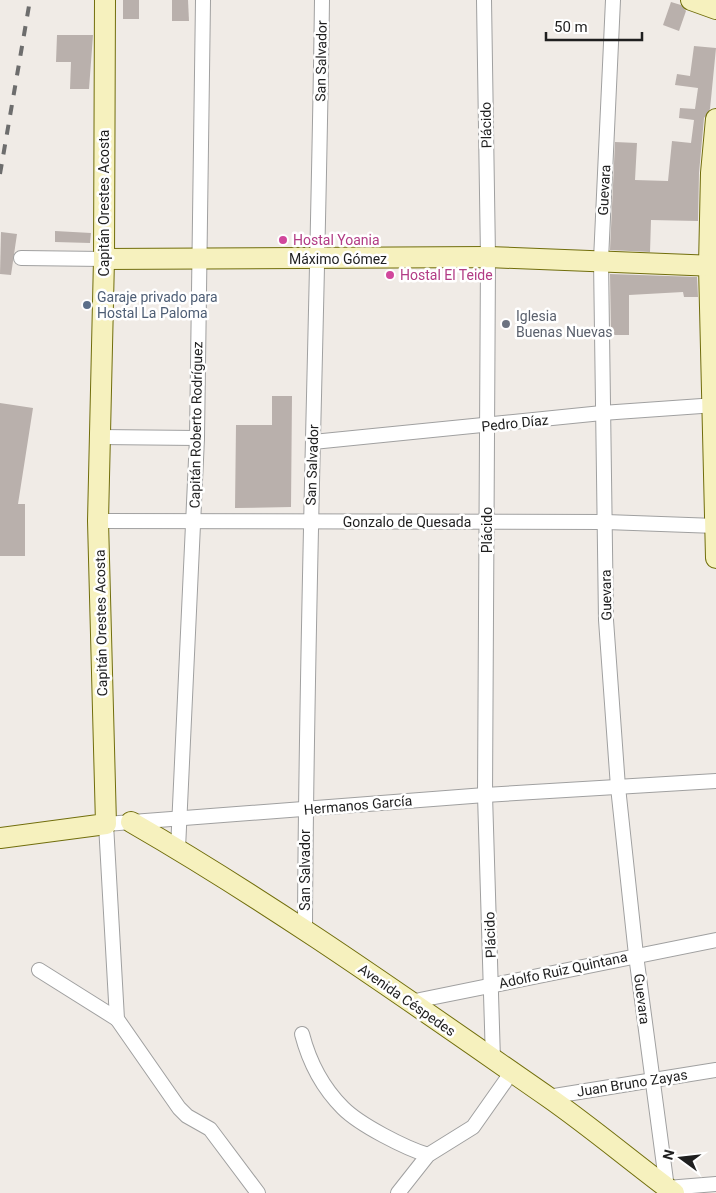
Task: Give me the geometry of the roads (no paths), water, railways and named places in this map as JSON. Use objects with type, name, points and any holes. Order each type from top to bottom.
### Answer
[{"type":"street","name":"Capitán Orestes Acosta","points":[[105,0],[104,259],[98,521],[106,824],[117,1019]]},
{"type":"street","name":"Capitán Roberto Rodríguez","points":[[178,849],[197,438],[203,0]]},
{"type":"street","name":"San Salvador","points":[[305,931],[310,522],[319,259],[322,0]]},
{"type":"street","name":"Plácido","points":[[484,0],[488,257],[485,795],[493,1060]]},
{"type":"street","name":"Guevara","points":[[613,0],[600,260],[602,413],[606,522],[606,620],[618,787],[636,955],[652,1079],[670,1190]]},
{"type":"street","points":[[691,0],[716,9]]},
{"type":"street","points":[[716,119],[711,173],[716,558]]},
{"type":"street","name":"Máximo Gómez","points":[[21,258],[319,259],[488,257],[713,266]]},
{"type":"street","name":"Pedro Díaz","points":[[313,442],[488,426],[602,413],[714,405]]},
{"type":"street","points":[[100,437],[197,438]]},
{"type":"street","name":"Gonzalo de Quesada","points":[[98,521],[606,522],[715,526]]},
{"type":"street","name":"Hermanos García","points":[[0,838],[106,824],[179,818],[306,810],[485,795],[716,781]]},
{"type":"street","name":"Avenida Céspedes","points":[[131,822],[178,849],[410,1002],[548,1097],[670,1190]]},
{"type":"street","name":"Adolfo Ruiz Quintana","points":[[410,1002],[716,940]]},
{"type":"street","points":[[39,970],[117,1019],[178,1108],[186,1116],[210,1129],[258,1193]]},
{"type":"street","points":[[302,1034],[308,1056],[344,1110],[401,1145],[428,1154]]},
{"type":"street","name":"Juan Bruno Zayas","points":[[548,1097],[716,1070]]},
{"type":"street","points":[[398,1193],[428,1154],[473,1127],[512,1074]]},
{"type":"street","points":[[670,1190],[716,1184]]},
{"type":"railway","points":[[0,174],[30,0]]},
{"type":"place","name":"Hostal Yoania","points":[[283,240]]},
{"type":"place","name":"Hostal El Teide","points":[[390,275]]},
{"type":"place","name":"Garaje privado para Hostal La Paloma","points":[[87,305]]},
{"type":"place","name":"Iglesia Buenas Nuevas","points":[[506,324]]}]
